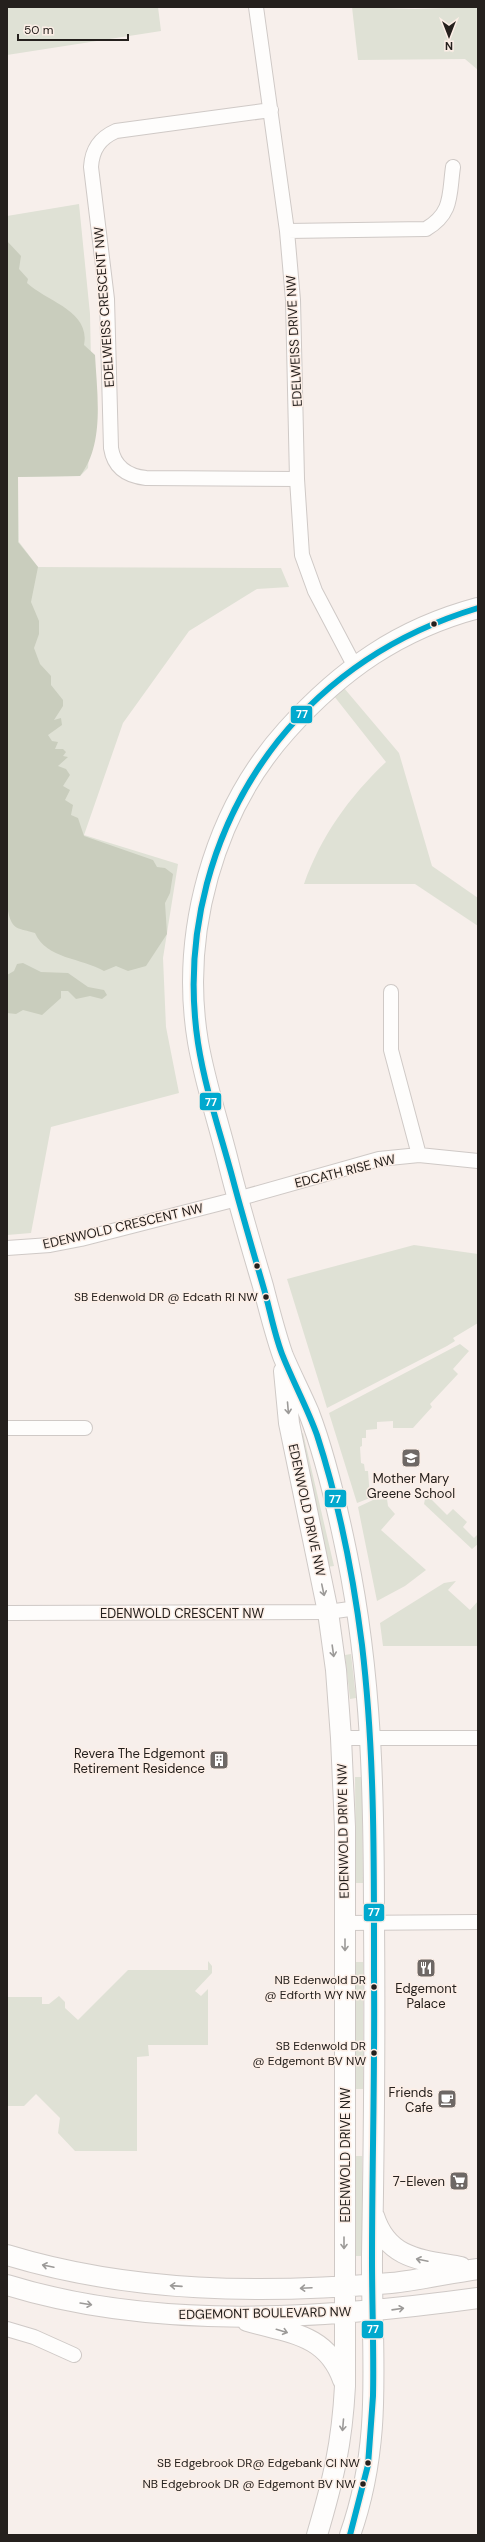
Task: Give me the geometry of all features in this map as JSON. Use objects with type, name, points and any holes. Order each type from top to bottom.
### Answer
[{"type":"street","name":"EDELWEISS DRIVE NW","points":[[256,7],[287,231],[296,347],[297,479],[302,555],[318,597],[354,665]]},
{"type":"street","name":"EDELWEISS CRESCENT NW","points":[[270,110],[116,131],[105,136],[97,145],[92,156],[91,168],[107,299],[111,448],[117,465],[134,477],[297,479]]},
{"type":"street","points":[[287,231],[426,229],[442,218],[448,209],[453,167]]},
{"type":"street","name":"EDENWOLD DRIVE NW","points":[[350,2535],[370,2461],[375,2370],[372,2283],[374,1923],[372,1738],[357,1608],[347,1554],[311,1418],[283,1355],[237,1199],[199,1045],[196,1026],[195,941],[203,898],[220,841],[254,772],[276,742],[307,707],[354,665],[406,635],[434,623],[478,608]]},
{"type":"street","points":[[392,992],[391,1050],[419,1155]]},
{"type":"street","name":"EDCATH RISE NW","points":[[237,1199],[379,1159],[419,1155],[478,1161]]},
{"type":"street","name":"EDENWOLD CRESCENT NW","points":[[7,1248],[50,1245],[237,1199]]},
{"type":"street","name":"EDENWOLD DRIVE NW","points":[[283,1355],[289,1423],[328,1612],[336,1670],[345,1827],[345,2386],[340,2449],[331,2489],[317,2535]]},
{"type":"street","points":[[7,1428],[85,1428]]},
{"type":"street","name":"EDENWOLD CRESCENT NW","points":[[7,1613],[328,1612],[357,1608]]},
{"type":"street","points":[[341,1738],[478,1738]]},
{"type":"street","points":[[345,1923],[478,1922]]},
{"type":"street","points":[[373,2213],[382,2234],[402,2254],[416,2259],[476,2270]]},
{"type":"street","name":"EDGEMONT BOULEVARD NW","points":[[7,2255],[36,2264],[85,2274],[165,2286],[272,2290],[407,2281],[476,2270]]},
{"type":"street","name":"EDGEMONT BOULEVARD NW","points":[[7,2285],[85,2304],[165,2314],[232,2316],[373,2310],[478,2298]]},
{"type":"street","points":[[232,2316],[301,2337],[322,2346],[338,2366],[345,2386]]},
{"type":"street","points":[[7,2329],[34,2337],[74,2355]]},
{"type":"shaded area","points":[[7,7],[158,7],[161,31],[7,55]]},
{"type":"shaded area","points":[[352,7],[415,9],[478,7],[478,70],[465,59],[358,60]]},
{"type":"shaded area","points":[[79,204],[90,314],[92,410],[88,468],[80,476],[18,477],[19,542],[38,567],[281,568],[289,587],[257,589],[189,631],[123,723],[84,835],[178,864],[163,958],[166,1027],[179,1093],[51,1127],[31,1233],[7,1235],[7,216]]},
{"type":"shaded area","points":[[344,688],[399,753],[432,866],[478,898],[478,926],[415,884],[304,884],[319,850],[348,803],[386,762],[334,696]]},
{"type":"shaded area","points":[[414,1245],[478,1254],[478,1323],[453,1338],[455,1341],[447,1346],[327,1408],[287,1279]]},
{"type":"shaded area","points":[[460,1344],[469,1351],[453,1369],[458,1374],[430,1404],[432,1407],[413,1428],[393,1428],[393,1421],[377,1422],[377,1429],[366,1430],[366,1438],[362,1438],[362,1446],[360,1447],[361,1463],[364,1464],[365,1471],[368,1471],[370,1498],[357,1503],[329,1413]]},
{"type":"shaded area","points":[[303,1433],[334,1566],[327,1567],[300,1434]]},
{"type":"shaded area","points":[[426,1494],[447,1515],[453,1509],[467,1522],[463,1527],[474,1538],[478,1534],[478,1544],[472,1549],[424,1504]]},
{"type":"shaded area","points":[[387,1499],[388,1506],[395,1514],[381,1530],[426,1570],[405,1586],[377,1601],[358,1507],[373,1500]]},
{"type":"shaded area","points":[[456,1581],[448,1590],[470,1610],[478,1601],[478,1646],[383,1646],[380,1623],[444,1583]]},
{"type":"shaded area","points":[[351,1654],[356,1698],[350,1699],[345,1655]]},
{"type":"shaded area","points":[[355,1777],[362,1777],[363,1883],[356,1883]]},
{"type":"shaded area","points":[[208,1961],[212,1966],[212,1973],[195,1991],[201,1996],[208,1989],[208,2045],[148,2045],[149,2056],[137,2057],[137,2151],[75,2151],[58,2133],[60,2118],[36,2094],[24,2106],[7,2106],[7,1997],[42,1997],[42,2004],[49,2004],[59,1996],[65,2002],[65,2008],[78,2020],[128,1970],[208,1970]]},
{"type":"shaded area","points":[[356,1962],[363,1962],[363,2089],[356,2089]]},
{"type":"shaded area","points":[[356,2156],[362,2156],[362,2256],[356,2256]]},
{"type":"green space","points":[[7,241],[21,256],[19,269],[28,279],[27,283],[74,315],[81,324],[84,333],[84,345],[95,355],[98,418],[93,449],[88,463],[80,476],[18,477],[18,542],[38,567],[31,602],[39,621],[39,634],[34,648],[40,664],[51,676],[51,685],[63,700],[63,706],[54,720],[61,718],[62,725],[48,735],[52,741],[58,742],[55,749],[63,749],[66,752],[63,756],[68,757],[58,766],[66,769],[70,775],[63,786],[70,790],[65,800],[73,805],[71,815],[78,818],[84,836],[153,860],[157,867],[165,868],[173,874],[170,893],[165,903],[167,934],[146,966],[128,971],[116,966],[104,971],[56,953],[40,942],[35,933],[17,928],[12,922],[8,911]]},
{"type":"green space","points":[[23,963],[41,972],[68,973],[88,987],[104,990],[107,995],[102,999],[90,996],[76,999],[68,991],[61,991],[61,998],[42,1015],[23,1010],[16,1014],[7,1013],[7,975],[14,971],[17,964]]},
{"type":"transit line","name":"77","points":[[350,2535],[368,2465],[373,2396],[372,2259],[374,1852],[372,1769],[362,1645],[354,1592],[339,1513],[325,1461],[309,1414],[282,1354],[213,1110],[198,1043],[194,1003],[194,963],[199,923],[207,884],[219,846],[235,809],[255,774],[278,741],[320,696],[368,659],[394,643],[421,630],[478,608]]},
{"type":"place","name":"SB Edenwold DR @ Edcath RI NW","points":[[266,1297]]},
{"type":"place","name":"Mother Mary Greene School","points":[[411,1458]]},
{"type":"place","name":"Revera The Edgemont Retirement Residence","points":[[219,1760]]},
{"type":"place","name":"Edgemont Palace","points":[[426,1968]]},
{"type":"place","name":"NB Edenwold DR @ Edforth WY NW","points":[[374,1987]]},
{"type":"place","name":"SB Edenwold DR @ Edgemont BV NW","points":[[374,2053]]},
{"type":"place","name":"Friends Cafe","points":[[447,2099]]},
{"type":"place","name":"7-Eleven","points":[[459,2181]]},
{"type":"place","name":"SB Edgebrook DR@ Edgebank CI NW","points":[[368,2463]]},
{"type":"place","name":"NB Edgebrook DR @ Edgemont BV NW","points":[[363,2484]]}]
